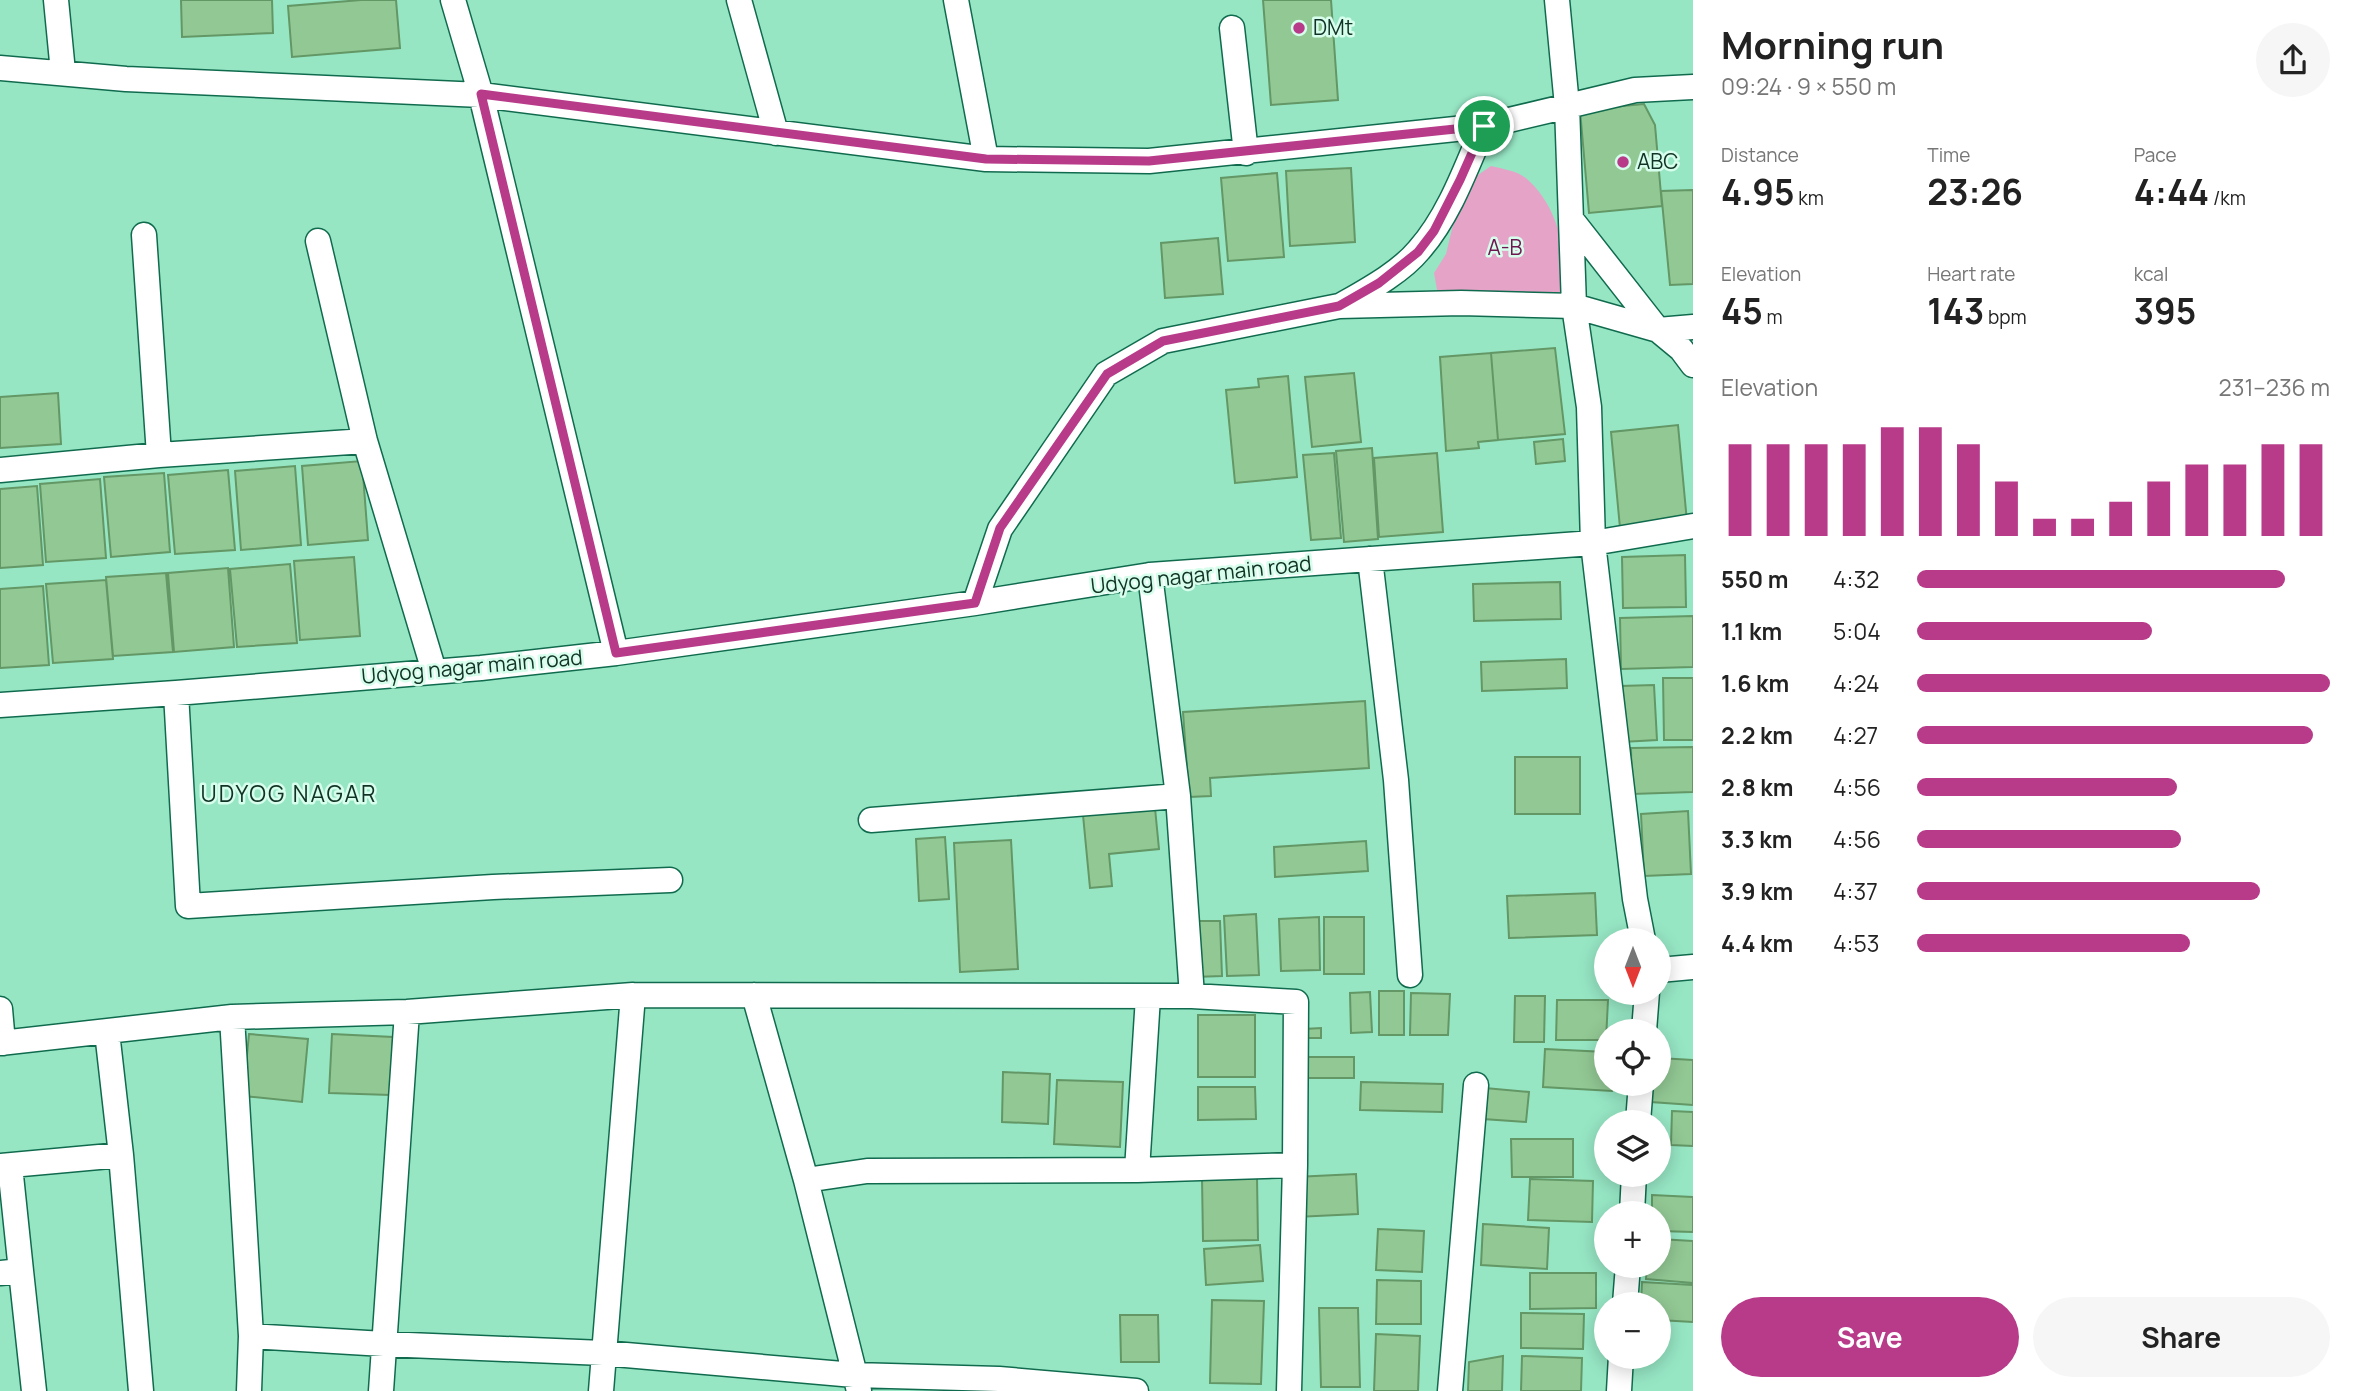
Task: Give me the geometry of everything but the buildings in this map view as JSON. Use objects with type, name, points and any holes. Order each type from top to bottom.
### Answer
[{"type":"street","points":[[56,0],[63,72]]},
{"type":"street","points":[[453,0],[481,94],[616,653]]},
{"type":"street","points":[[739,0],[776,133]]},
{"type":"street","points":[[956,0],[986,159]]},
{"type":"street","points":[[1557,0],[1567,106],[1574,306],[1589,407],[1593,543],[1641,928]]},
{"type":"street","points":[[1232,28],[1246,153]]},
{"type":"street","points":[[0,68],[125,79],[481,94],[986,159],[1149,161],[1246,153],[1484,126],[1635,90],[1693,87]]},
{"type":"street","points":[[1339,306],[1379,283],[1418,252],[1434,231],[1484,126]]},
{"type":"street","points":[[1571,219],[1658,330],[1681,349],[1693,365]]},
{"type":"street","points":[[144,235],[159,455]]},
{"type":"street","points":[[318,241],[365,441],[434,671]]},
{"type":"street","points":[[975,603],[1000,528],[1107,374],[1163,341],[1339,306],[1461,303],[1574,306],[1658,330],[1693,327]]},
{"type":"street","points":[[0,470],[159,455],[365,441]]},
{"type":"street","name":"Udyog nagar main road","points":[[0,705],[176,693],[616,653],[975,603],[1150,575],[1593,543],[1693,526]]},
{"type":"street","points":[[1370,559],[1396,780],[1410,975]]},
{"type":"street","points":[[1150,575],[1178,796],[1192,996]]},
{"type":"street","points":[[176,693],[187,905],[493,887],[670,880]]},
{"type":"street","points":[[872,820],[1178,796]]},
{"type":"street","points":[[1671,969],[1693,967]]},
{"type":"street","points":[[601,1391],[633,995]]},
{"type":"street","points":[[0,1009],[1,1043],[232,1017],[407,1012],[633,995],[1192,996],[1296,1002],[1289,1391]]},
{"type":"street","points":[[754,995],[806,1180],[856,1383]]},
{"type":"street","points":[[1138,1170],[1148,997]]},
{"type":"street","points":[[381,1391],[407,1012]]},
{"type":"street","points":[[232,1017],[251,1336],[249,1391]]},
{"type":"street","points":[[107,1032],[121,1154],[141,1391]]},
{"type":"street","points":[[1450,1391],[1476,1085]]},
{"type":"street","points":[[34,1391],[11,1272],[5,1166],[121,1154]]},
{"type":"street","points":[[806,1180],[867,1171],[1138,1170],[1294,1165]]},
{"type":"street","points":[[251,1336],[603,1353],[856,1383],[999,1379],[1136,1391]]},
{"type":"street","points":[[1619,1391],[1621,1369]]},
{"type":"green space","name":"A-B","points":[[1491,166],[1523,176],[1548,205],[1555,220],[1563,252],[1561,301],[1450,302],[1437,290],[1434,273],[1446,254],[1460,204],[1475,177]]},
{"type":"place","name":"DMt","points":[[1299,28]]},
{"type":"place","name":"ABC","points":[[1623,162]]},
{"type":"district","name":"UDYOG NAGAR","points":[[289,794]]},
{"type":"route","points":[[481,94],[986,159],[1149,161],[1246,153],[1484,126],[1434,231],[1418,252],[1379,283],[1339,306],[1163,341],[1107,374],[1000,528],[975,603],[616,653],[481,94]]}]
